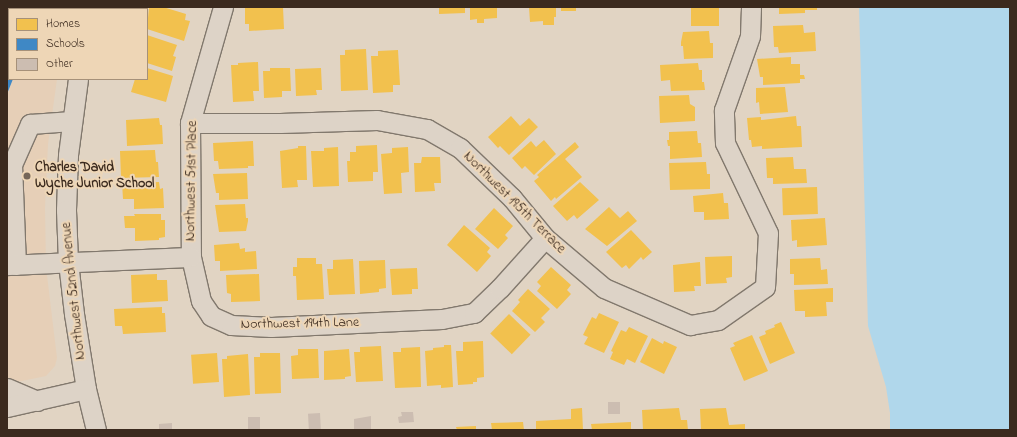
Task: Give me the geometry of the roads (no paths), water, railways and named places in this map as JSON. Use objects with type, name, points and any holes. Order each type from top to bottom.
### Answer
[{"type":"street","name":"Northwest 195th Terrace","points":[[190,123],[280,123],[377,120],[427,129],[460,148],[512,198],[545,238],[604,288],[690,325],[718,320],[765,287],[768,233],[725,143],[724,110],[750,36],[751,7]]},
{"type":"street","name":"Northwest 51st Place","points":[[191,257],[190,123],[216,9]]},
{"type":"street","name":"Northwest 52nd Avenue","points":[[78,80],[68,155],[66,210],[68,262],[74,314],[86,389],[96,430]]},
{"type":"street","points":[[72,121],[30,124],[9,171],[11,265],[191,257]]},
{"type":"street","name":"Northwest 194th Lane","points":[[191,257],[201,301],[211,316],[231,326],[271,327],[442,319],[474,313],[500,288],[545,238]]},
{"type":"street","points":[[7,388],[36,401]]},
{"type":"street","points":[[7,407],[86,389]]},
{"type":"water","points":[[859,7],[1010,7],[1010,430],[890,430],[890,413],[886,387],[868,326]]},
{"type":"place","name":"Charles David Wyche Junior School","points":[[27,176]]}]
